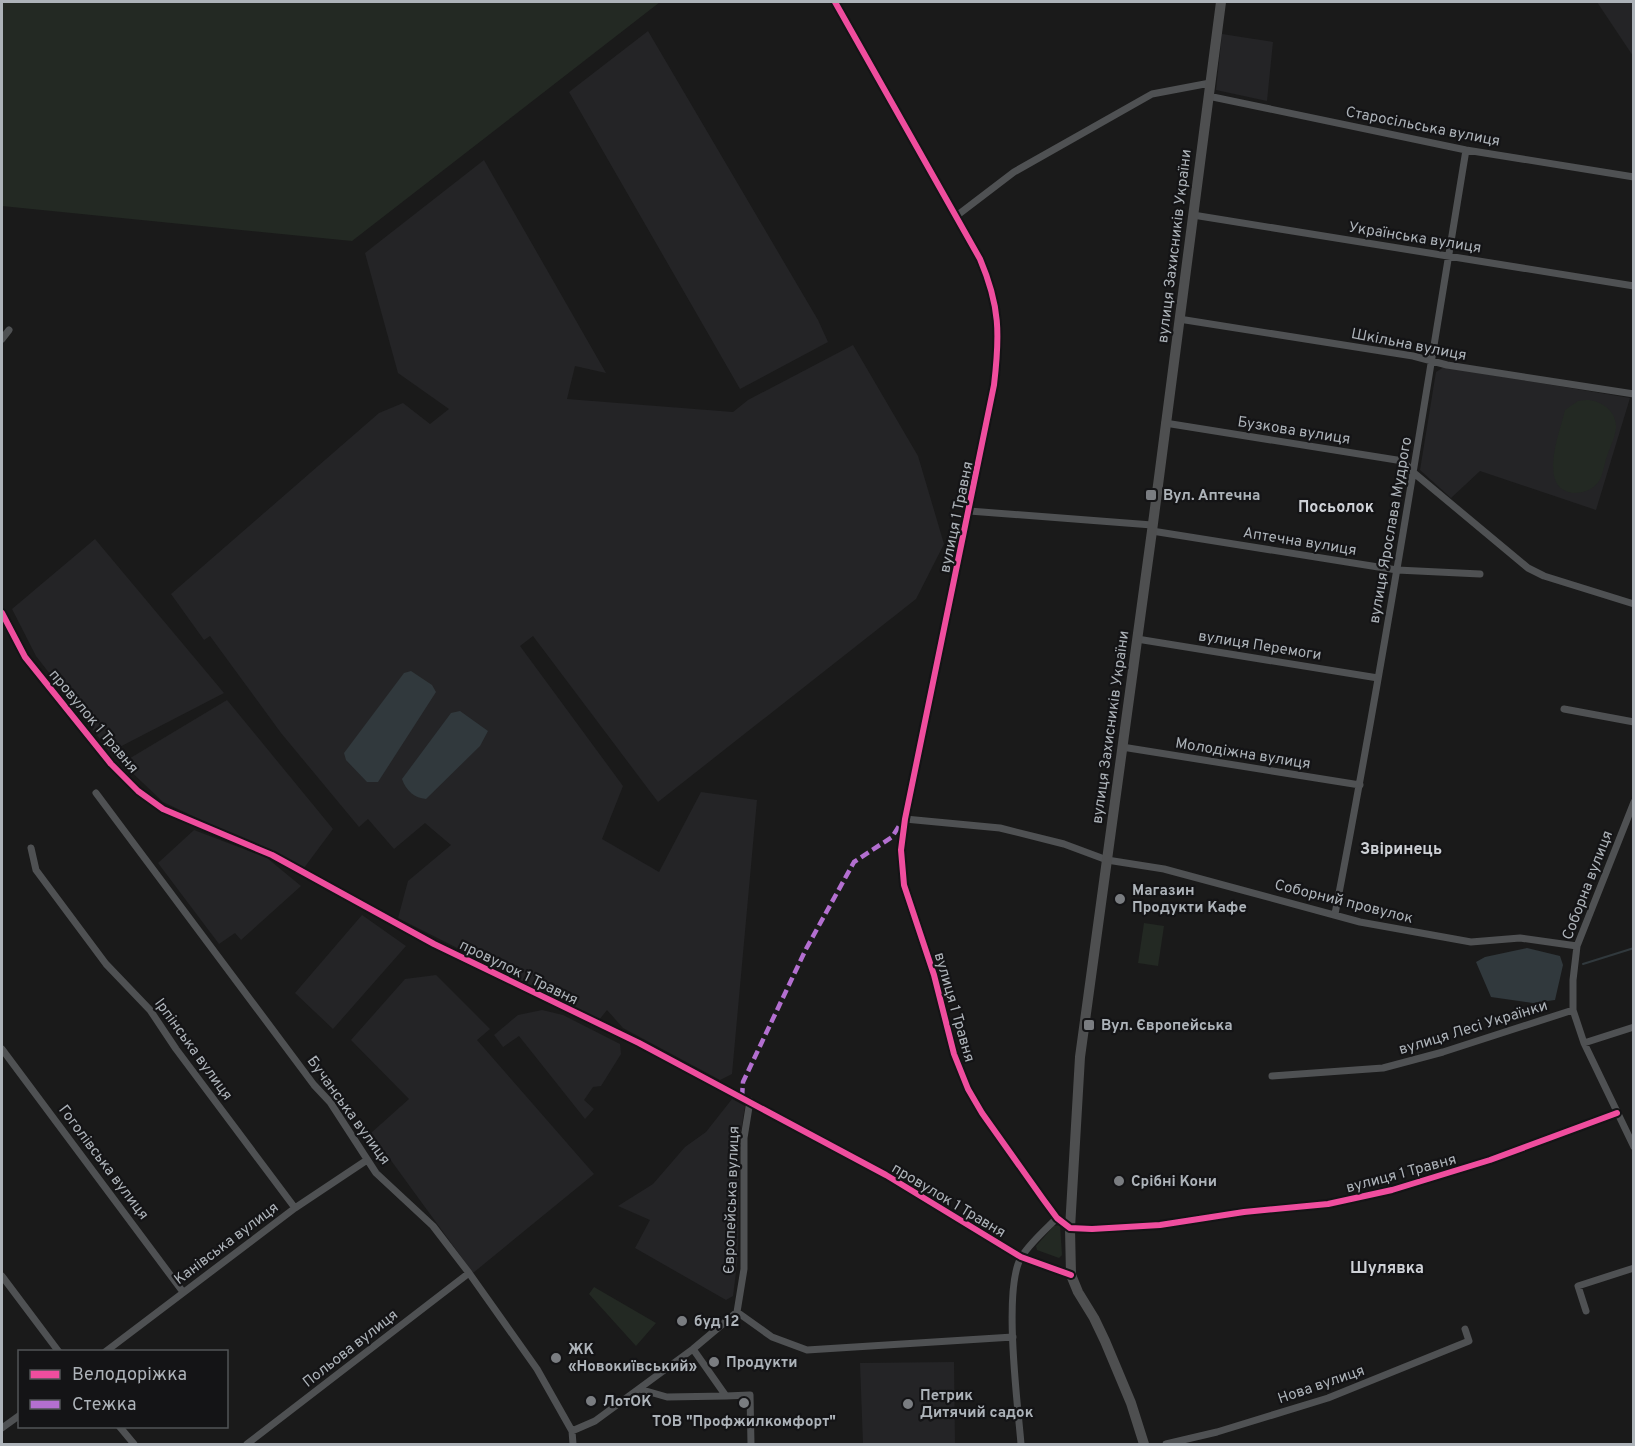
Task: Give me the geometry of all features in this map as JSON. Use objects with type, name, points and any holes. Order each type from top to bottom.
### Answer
[{"type":"street","name":"вулиця 1 Травня","points":[[835,2],[980,259],[992,287],[998,323],[998,352],[994,385],[905,819],[901,850],[904,885],[934,975],[954,1054],[968,1089],[982,1113],[1057,1218],[1070,1228],[1092,1229],[1160,1225],[1244,1212],[1328,1204],[1360,1197],[1402,1187],[1490,1160],[1617,1113]]},
{"type":"street","points":[[1209,96],[1221,2]]},
{"type":"street","points":[[955,217],[1014,172],[1152,94],[1210,83]]},
{"type":"street","name":"Старосільська вулиця","points":[[1209,96],[1466,150],[1634,177]]},
{"type":"street","name":"вулиця Захисників України","points":[[1144,1444],[1131,1403],[1105,1341],[1071,1275],[1070,1228],[1080,1058],[1209,96]]},
{"type":"street","name":"вулиця Ярослава Мудрого","points":[[1335,914],[1360,785],[1414,473],[1466,150]]},
{"type":"street","name":"Українська вулиця","points":[[1193,215],[1634,286]]},
{"type":"street","name":"Шкільна вулиця","points":[[1179,319],[1634,394]]},
{"type":"street","points":[[2,339],[9,330]]},
{"type":"street","name":"Бузкова вулиця","points":[[1165,423],[1403,461],[1414,473],[1528,568],[1544,576],[1634,604]]},
{"type":"street","name":"Аптечна вулиця","points":[[969,511],[1152,528],[1397,570],[1480,574]]},
{"type":"street","name":"провулок 1 Травня","points":[[2,613],[25,657],[111,764],[138,791],[163,808],[272,855],[434,945],[639,1043],[886,1175],[1021,1257],[1071,1275]]},
{"type":"street","name":"вулиця Перемоги","points":[[1137,639],[1378,678]]},
{"type":"street","points":[[1564,709],[1634,722]]},
{"type":"street","name":"Молодіжна вулиця","points":[[1122,747],[1360,785]]},
{"type":"street","name":"Бучанська вулиця","points":[[96,793],[314,1085],[330,1102],[376,1173],[433,1226],[469,1273],[537,1369],[572,1431],[573,1444]]},
{"type":"street","name":"Соборна вулиця","points":[[1634,802],[1577,946],[1573,980],[1573,1010],[1584,1043],[1634,1147]]},
{"type":"street","name":"Соборний провулок","points":[[905,819],[1000,828],[1064,844],[1107,860],[1164,869],[1360,922],[1471,942],[1520,938],[1577,946]]},
{"type":"street","name":"Ірпінська вулиця","points":[[31,848],[36,870],[106,964],[150,1010],[176,1049],[295,1209]]},
{"type":"street","name":"вулиця Лесі Українки","points":[[1272,1076],[1383,1068],[1443,1052],[1573,1010]]},
{"type":"street","points":[[1584,1043],[1634,1027]]},
{"type":"street","name":"Гоголівська вулиця","points":[[2,1049],[183,1292]]},
{"type":"street","name":"Європейська вулиця","points":[[737,1312],[744,1269],[744,1138],[750,1101]]},
{"type":"street","name":"Канівська вулиця","points":[[108,1350],[295,1209],[367,1160]]},
{"type":"street","points":[[1021,1444],[1012,1303],[1021,1257],[1057,1218]]},
{"type":"street","points":[[1586,1311],[1578,1286],[1634,1268]]},
{"type":"street","name":"Польова вулиця","points":[[248,1444],[469,1273]]},
{"type":"street","points":[[2,1276],[58,1350]]},
{"type":"street","points":[[572,1431],[595,1420],[639,1389],[693,1349],[737,1312],[772,1337],[807,1350],[1013,1337]]},
{"type":"street","name":"Нова вулиця","points":[[1166,1444],[1217,1432],[1328,1398],[1469,1341],[1465,1329]]},
{"type":"street","points":[[693,1349],[726,1396]]},
{"type":"street","points":[[639,1389],[667,1397],[750,1395],[751,1444]]},
{"type":"street","points":[[2,1428],[18,1416]]},
{"type":"street","points":[[121,1428],[134,1444]]},
{"type":"shaded area","points":[[2,2],[660,2],[352,241],[2,206]]},
{"type":"shaded area","points":[[1597,2],[1633,2],[1633,56]]},
{"type":"shaded area","points":[[648,31],[818,320],[828,342],[740,389],[569,92]]},
{"type":"shaded area","points":[[1222,34],[1273,42],[1267,101],[1216,90]]},
{"type":"shaded area","points":[[484,160],[606,373],[575,366],[567,399],[733,412],[748,400],[853,345],[918,456],[944,544],[916,599],[658,802],[533,636],[520,646],[623,786],[602,839],[659,872],[701,792],[757,800],[732,1074],[720,1080],[623,1028],[607,1010],[599,1020],[398,918],[408,881],[451,845],[425,823],[394,849],[368,819],[359,827],[281,733],[210,636],[204,640],[171,594],[379,413],[403,403],[430,424],[449,409],[398,373],[365,253]]},
{"type":"shaded area","points":[[1444,367],[1630,398],[1596,510],[1480,471],[1451,498],[1420,470],[1436,372]]},
{"type":"shaded area","points":[[1578,401],[1597,402],[1607,408],[1614,416],[1616,428],[1599,481],[1588,490],[1575,493],[1563,490],[1556,482],[1553,472],[1554,459],[1565,410]]},
{"type":"shaded area","points":[[95,539],[224,693],[110,752],[36,656],[12,609]]},
{"type":"shaded area","points":[[411,671],[432,685],[436,692],[378,782],[367,782],[346,760],[344,753],[404,673]]},
{"type":"shaded area","points":[[227,700],[333,829],[304,868],[163,802],[122,763]]},
{"type":"shaded area","points":[[460,711],[488,731],[480,746],[426,799],[415,795],[408,790],[402,779],[451,713]]},
{"type":"shaded area","points":[[194,830],[267,858],[301,886],[241,940],[235,933],[219,944],[158,863]]},
{"type":"shaded area","points":[[362,915],[406,946],[333,1029],[295,993]]},
{"type":"shaded area","points":[[1144,923],[1164,926],[1158,966],[1138,963]]},
{"type":"shaded area","points":[[1527,948],[1560,956],[1563,965],[1555,1000],[1533,1003],[1491,997],[1476,962],[1485,957]]},
{"type":"shaded area","points":[[436,975],[490,1029],[477,1040],[594,1174],[473,1273],[371,1133],[409,1099],[351,1040],[405,979]]},
{"type":"shaded area","points":[[542,1010],[563,1015],[620,1044],[621,1054],[601,1086],[593,1087],[584,1100],[594,1109],[585,1119],[519,1036],[503,1047],[494,1035],[518,1015]]},
{"type":"shaded area","points":[[732,1099],[745,1106],[740,1137],[738,1256],[733,1296],[726,1300],[635,1248],[650,1220],[618,1206],[653,1184],[685,1147],[706,1132]]},
{"type":"shaded area","points":[[1060,1225],[1062,1255],[1059,1258],[1037,1250],[1036,1246],[1054,1226]]},
{"type":"shaded area","points":[[594,1287],[656,1323],[636,1346],[589,1294]]},
{"type":"shaded area","name":"Петрик Дитячий садок","points":[[954,1362],[955,1444],[863,1444],[860,1363]]},
{"type":"waterway","points":[[1583,964],[1634,948]]},
{"type":"marked path","points":[[742,1097],[743,1082],[806,949],[854,862],[892,837],[901,823]]},
{"type":"cycle path","points":[[835,2],[980,259],[987,276],[997,320],[994,385],[905,819],[901,850],[904,885],[934,975],[954,1054],[968,1089],[982,1113],[1057,1218],[1070,1228],[1092,1229],[1160,1225],[1244,1212],[1328,1204],[1392,1190],[1490,1160],[1617,1113]]},
{"type":"cycle path","points":[[2,613],[25,657],[111,764],[138,791],[163,809],[272,855],[434,944],[639,1043],[886,1175],[1021,1257],[1071,1275]]},
{"type":"place","name":"Вул. Аптечна","points":[[1151,495]]},
{"type":"place","name":"Магазин Продукти Кафе","points":[[1120,899]]},
{"type":"place","name":"Вул. Європейська","points":[[1089,1025]]},
{"type":"place","name":"Срібні Кони","points":[[1119,1181]]},
{"type":"place","name":"буд 12","points":[[682,1321]]},
{"type":"place","name":"ЖК «Новокиївський»","points":[[556,1358]]},
{"type":"place","name":"Продукти","points":[[714,1362]]},
{"type":"place","name":"ЛотОК","points":[[591,1401]]},
{"type":"place","name":"ТОВ \"Профжилкомфорт\"","points":[[744,1403]]},
{"type":"place","name":"Петрик Дитячий садок","points":[[908,1404]]},
{"type":"district","name":"Посьолок","points":[[1336,506]]},
{"type":"district","name":"Звіринець","points":[[1401,848]]},
{"type":"district","name":"Шулявка","points":[[1387,1267]]}]
